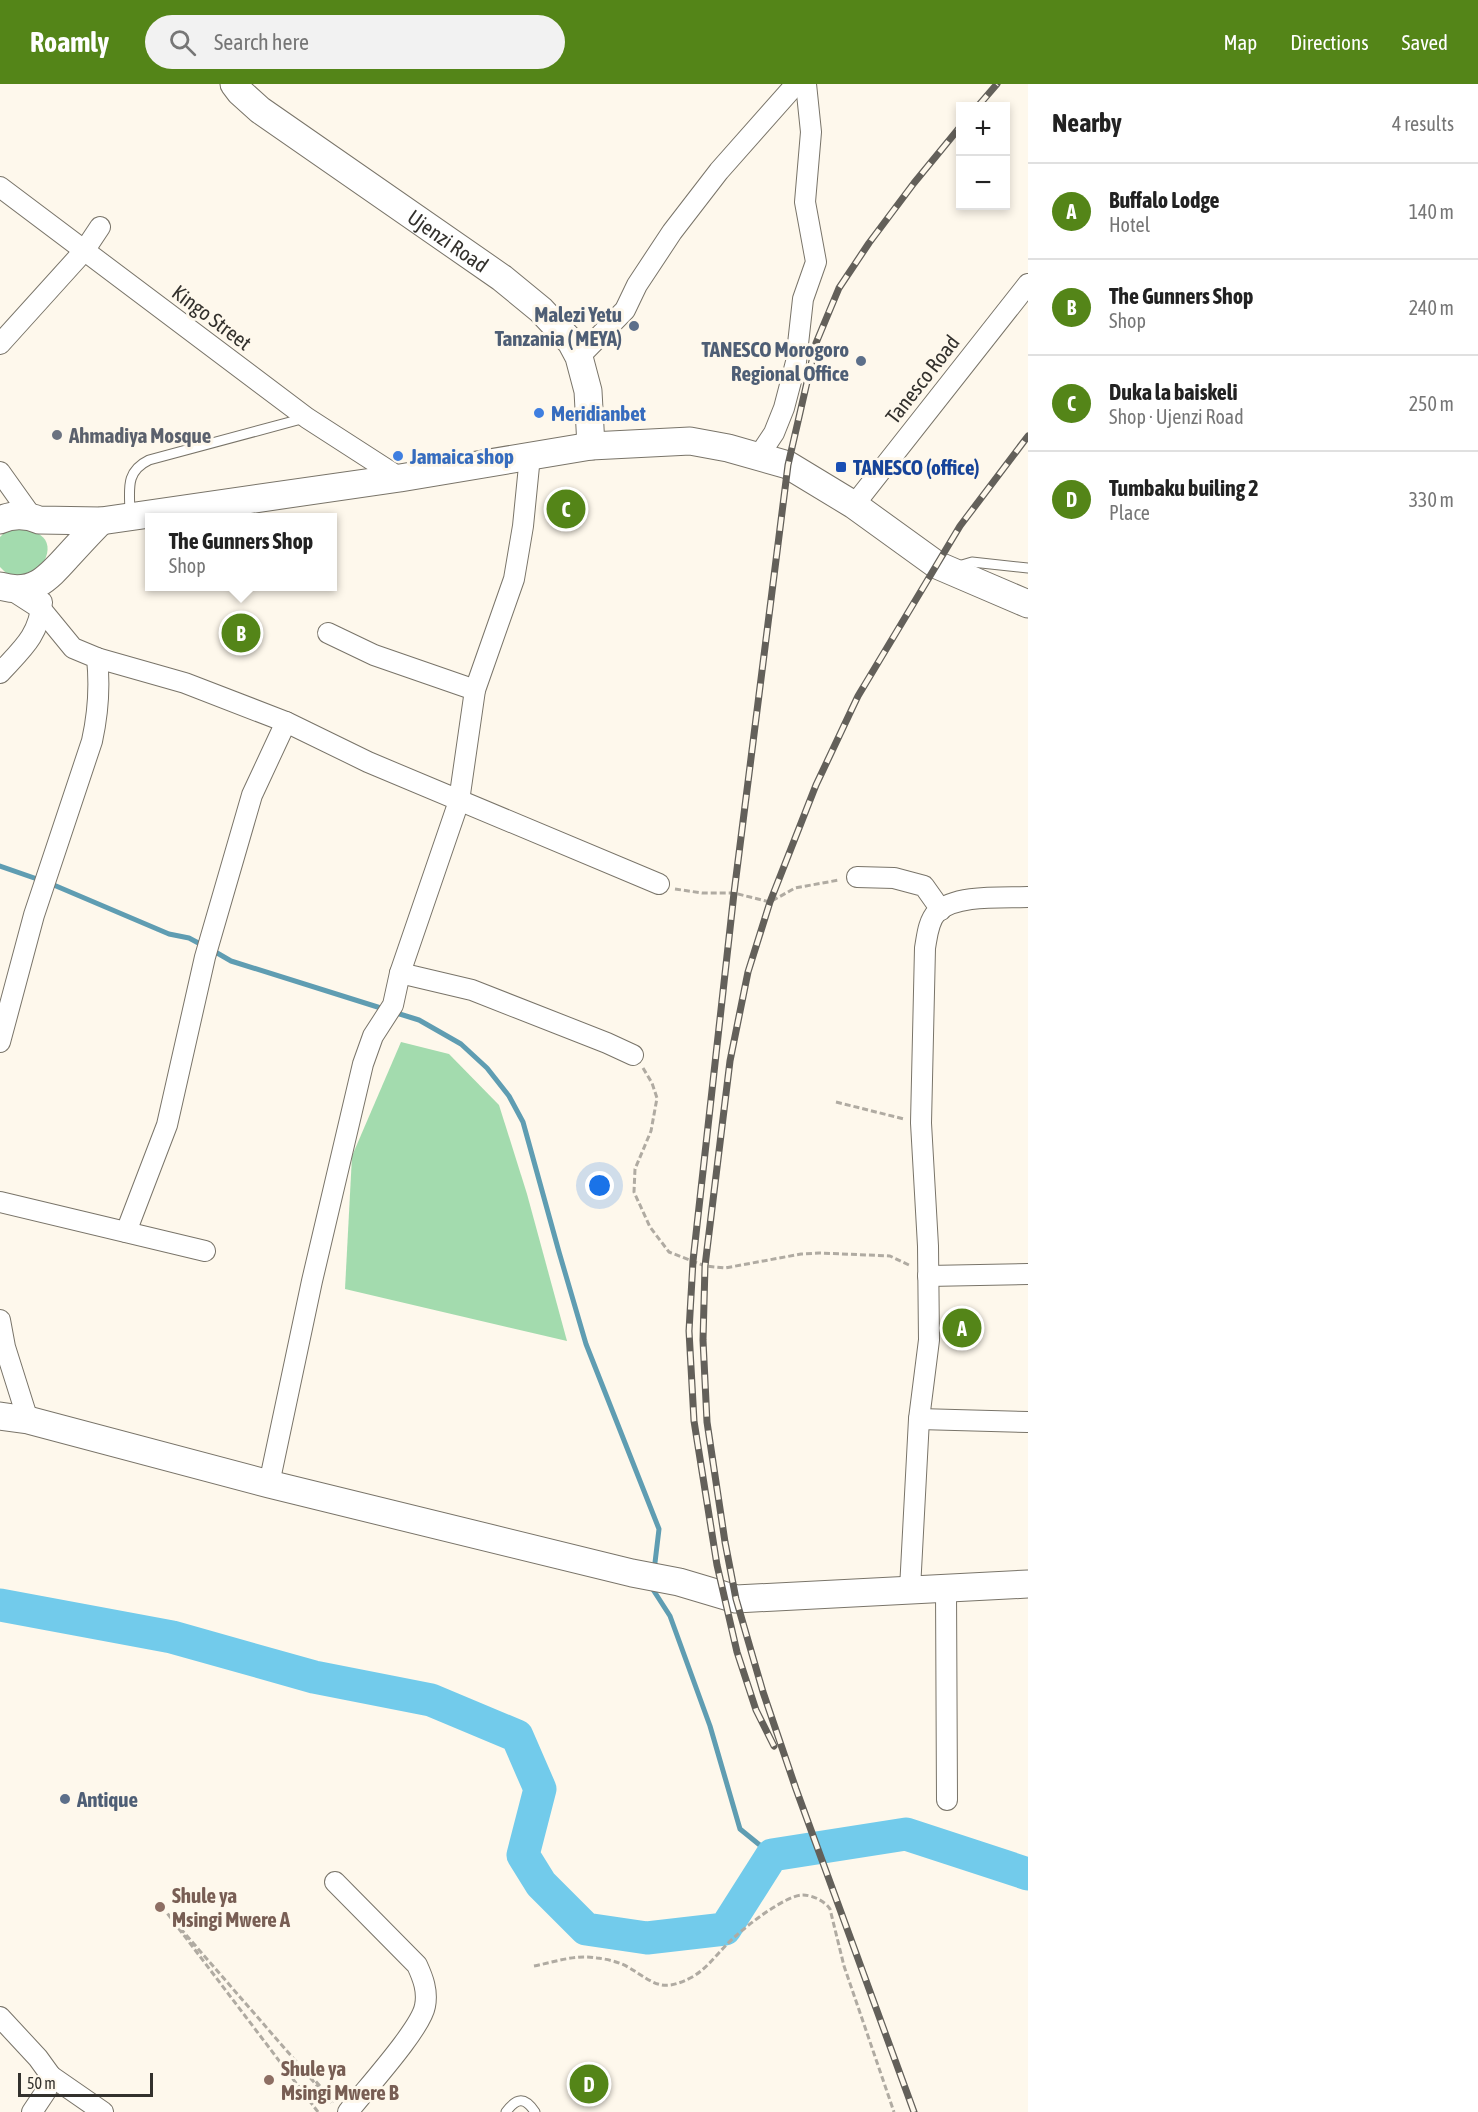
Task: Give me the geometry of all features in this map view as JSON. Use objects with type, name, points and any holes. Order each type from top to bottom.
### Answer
[{"type":"street","name":"Ujenzi Road","points":[[234,84],[260,110],[502,278],[541,310],[571,342],[579,357],[588,391],[591,446]]},
{"type":"street","points":[[579,357],[625,310],[637,285],[672,232],[719,171],[796,84]]},
{"type":"street","points":[[758,457],[774,433],[784,408],[796,362],[803,299],[816,262],[805,202],[811,132],[806,84]]},
{"type":"street","name":"Kingo Street","points":[[0,187],[307,418],[400,478]]},
{"type":"street","points":[[0,344],[84,251],[100,227]]},
{"type":"street","name":"Tanesco Road","points":[[854,505],[1028,284]]},
{"type":"street","points":[[150,513],[400,478],[591,446],[690,441],[788,465],[854,505],[937,565],[1028,604]]},
{"type":"street","points":[[269,1484],[312,1281],[363,1064],[373,1036],[393,1005],[400,974],[459,801],[475,690],[514,579],[523,525],[530,456]]},
{"type":"street","points":[[0,472],[54,542],[56,556],[34,634],[0,673]]},
{"type":"street","points":[[0,520],[12,516],[101,521],[145,514]]},
{"type":"street","points":[[5,587],[30,587],[49,577],[101,521]]},
{"type":"street","points":[[5,587],[42,609],[73,648],[97,658],[185,683],[286,722],[368,762],[658,884]]},
{"type":"street","points":[[328,633],[374,655],[475,690]]},
{"type":"street","points":[[0,1042],[47,871],[92,741],[96,721],[99,677],[97,658]]},
{"type":"street","points":[[126,1232],[142,1185],[167,1125],[207,949],[252,795],[286,722]]},
{"type":"street","points":[[857,877],[894,878],[924,886],[941,910]]},
{"type":"street","points":[[910,1589],[919,1419],[929,1340],[921,1123],[925,948],[929,928],[936,913],[941,910],[970,899],[1028,897]]},
{"type":"street","points":[[400,974],[472,990],[607,1042],[633,1055]]},
{"type":"street","points":[[0,1202],[205,1251]]},
{"type":"street","points":[[928,1276],[1028,1274]]},
{"type":"street","points":[[0,1320],[5,1347],[28,1420]]},
{"type":"street","points":[[0,1416],[28,1420],[269,1484],[632,1573],[679,1582],[736,1599],[1028,1584]]},
{"type":"street","points":[[919,1419],[1028,1422]]},
{"type":"street","points":[[946,1588],[947,1800]]},
{"type":"street","points":[[335,1882],[417,1965],[424,1981],[426,1996],[424,2011],[414,2029],[342,2108]]},
{"type":"street","points":[[0,2017],[38,2058],[51,2076],[103,2112]]},
{"type":"street","points":[[32,2112],[46,2091],[51,2076]]},
{"type":"lane","points":[[129,516],[131,473],[138,465],[149,460],[307,418]]},
{"type":"lane","points":[[952,571],[956,566],[972,561],[1028,568]]},
{"type":"lane","points":[[506,2112],[518,2102],[524,2101],[530,2103],[535,2112]]},
{"type":"path","points":[[658,884],[682,891],[734,893],[770,902],[795,888],[857,877]]},
{"type":"path","points":[[633,1055],[652,1083],[657,1098],[651,1131],[635,1169],[634,1192],[650,1227],[669,1252],[705,1266],[725,1268],[801,1254],[875,1254],[890,1256],[928,1276]]},
{"type":"path","points":[[836,1102],[921,1123]]},
{"type":"path","points":[[534,1966],[579,1957],[597,1958],[627,1967],[638,1976],[664,1986],[696,1975],[737,1934],[784,1901],[802,1895],[826,1902],[830,1909],[844,1966],[894,2112]]},
{"type":"path","points":[[167,1913],[342,2108]]},
{"type":"path","points":[[167,1913],[318,2112]]},
{"type":"path","points":[[167,1913],[339,2112]]},
{"type":"green space","points":[[15,527],[36,533],[47,543],[46,558],[34,576],[8,575],[0,567],[0,537],[7,530]]},
{"type":"green space","points":[[401,1042],[449,1054],[499,1105],[527,1194],[567,1341],[345,1289],[352,1156]]},
{"type":"waterway","points":[[0,866],[40,880]]},
{"type":"waterway","points":[[49,883],[169,934],[189,938],[204,946]]},
{"type":"waterway","points":[[212,950],[231,961],[384,1009]]},
{"type":"waterway","points":[[393,1012],[419,1020],[461,1044],[487,1068],[509,1096],[523,1122],[586,1344],[659,1529],[654,1571]]},
{"type":"waterway","points":[[652,1586],[670,1616],[710,1726],[740,1829],[772,1855]]},
{"type":"waterway","points":[[0,1605],[172,1637],[314,1677],[431,1700],[517,1736],[540,1789],[523,1855],[541,1884],[586,1929],[647,1938],[725,1929],[772,1855],[906,1834],[1028,1874]]},
{"type":"railway","points":[[981,102],[997,84]]},
{"type":"railway","points":[[774,1746],[756,1710],[737,1652],[717,1565],[694,1421],[689,1331],[693,1261],[734,893],[788,465],[816,343],[839,288],[869,243],[956,132]]},
{"type":"railway","points":[[914,2112],[796,1789],[763,1692],[736,1599],[707,1422],[703,1340],[705,1266],[730,1061],[748,972],[770,902],[816,785],[858,696],[960,526],[1028,436]]},
{"type":"place","name":"Malezi Yetu Tanzania ( MEYA)","points":[[634,326]]},
{"type":"place","name":"TANESCO Morogoro Regional Office","points":[[861,361]]},
{"type":"place","name":"Meridianbet","points":[[539,413]]},
{"type":"place","name":"Ahmadiya Mosque","points":[[57,435]]},
{"type":"place","name":"Jamaica shop","points":[[398,456]]},
{"type":"place","name":"TANESCO (office)","points":[[841,467]]},
{"type":"place","name":"Duka la baiskeli","points":[[566,509]]},
{"type":"place","name":"The Gunners Shop","points":[[241,633]]},
{"type":"place","name":"Buffalo Lodge","points":[[962,1328]]},
{"type":"place","name":"Antique","points":[[65,1799]]},
{"type":"place","name":"Shule ya Msingi Mwere A","points":[[160,1907]]},
{"type":"place","name":"Shule ya Msingi Mwere B","points":[[269,2080]]},
{"type":"place","name":"Tumbaku builing 2","points":[[589,2084]]}]
